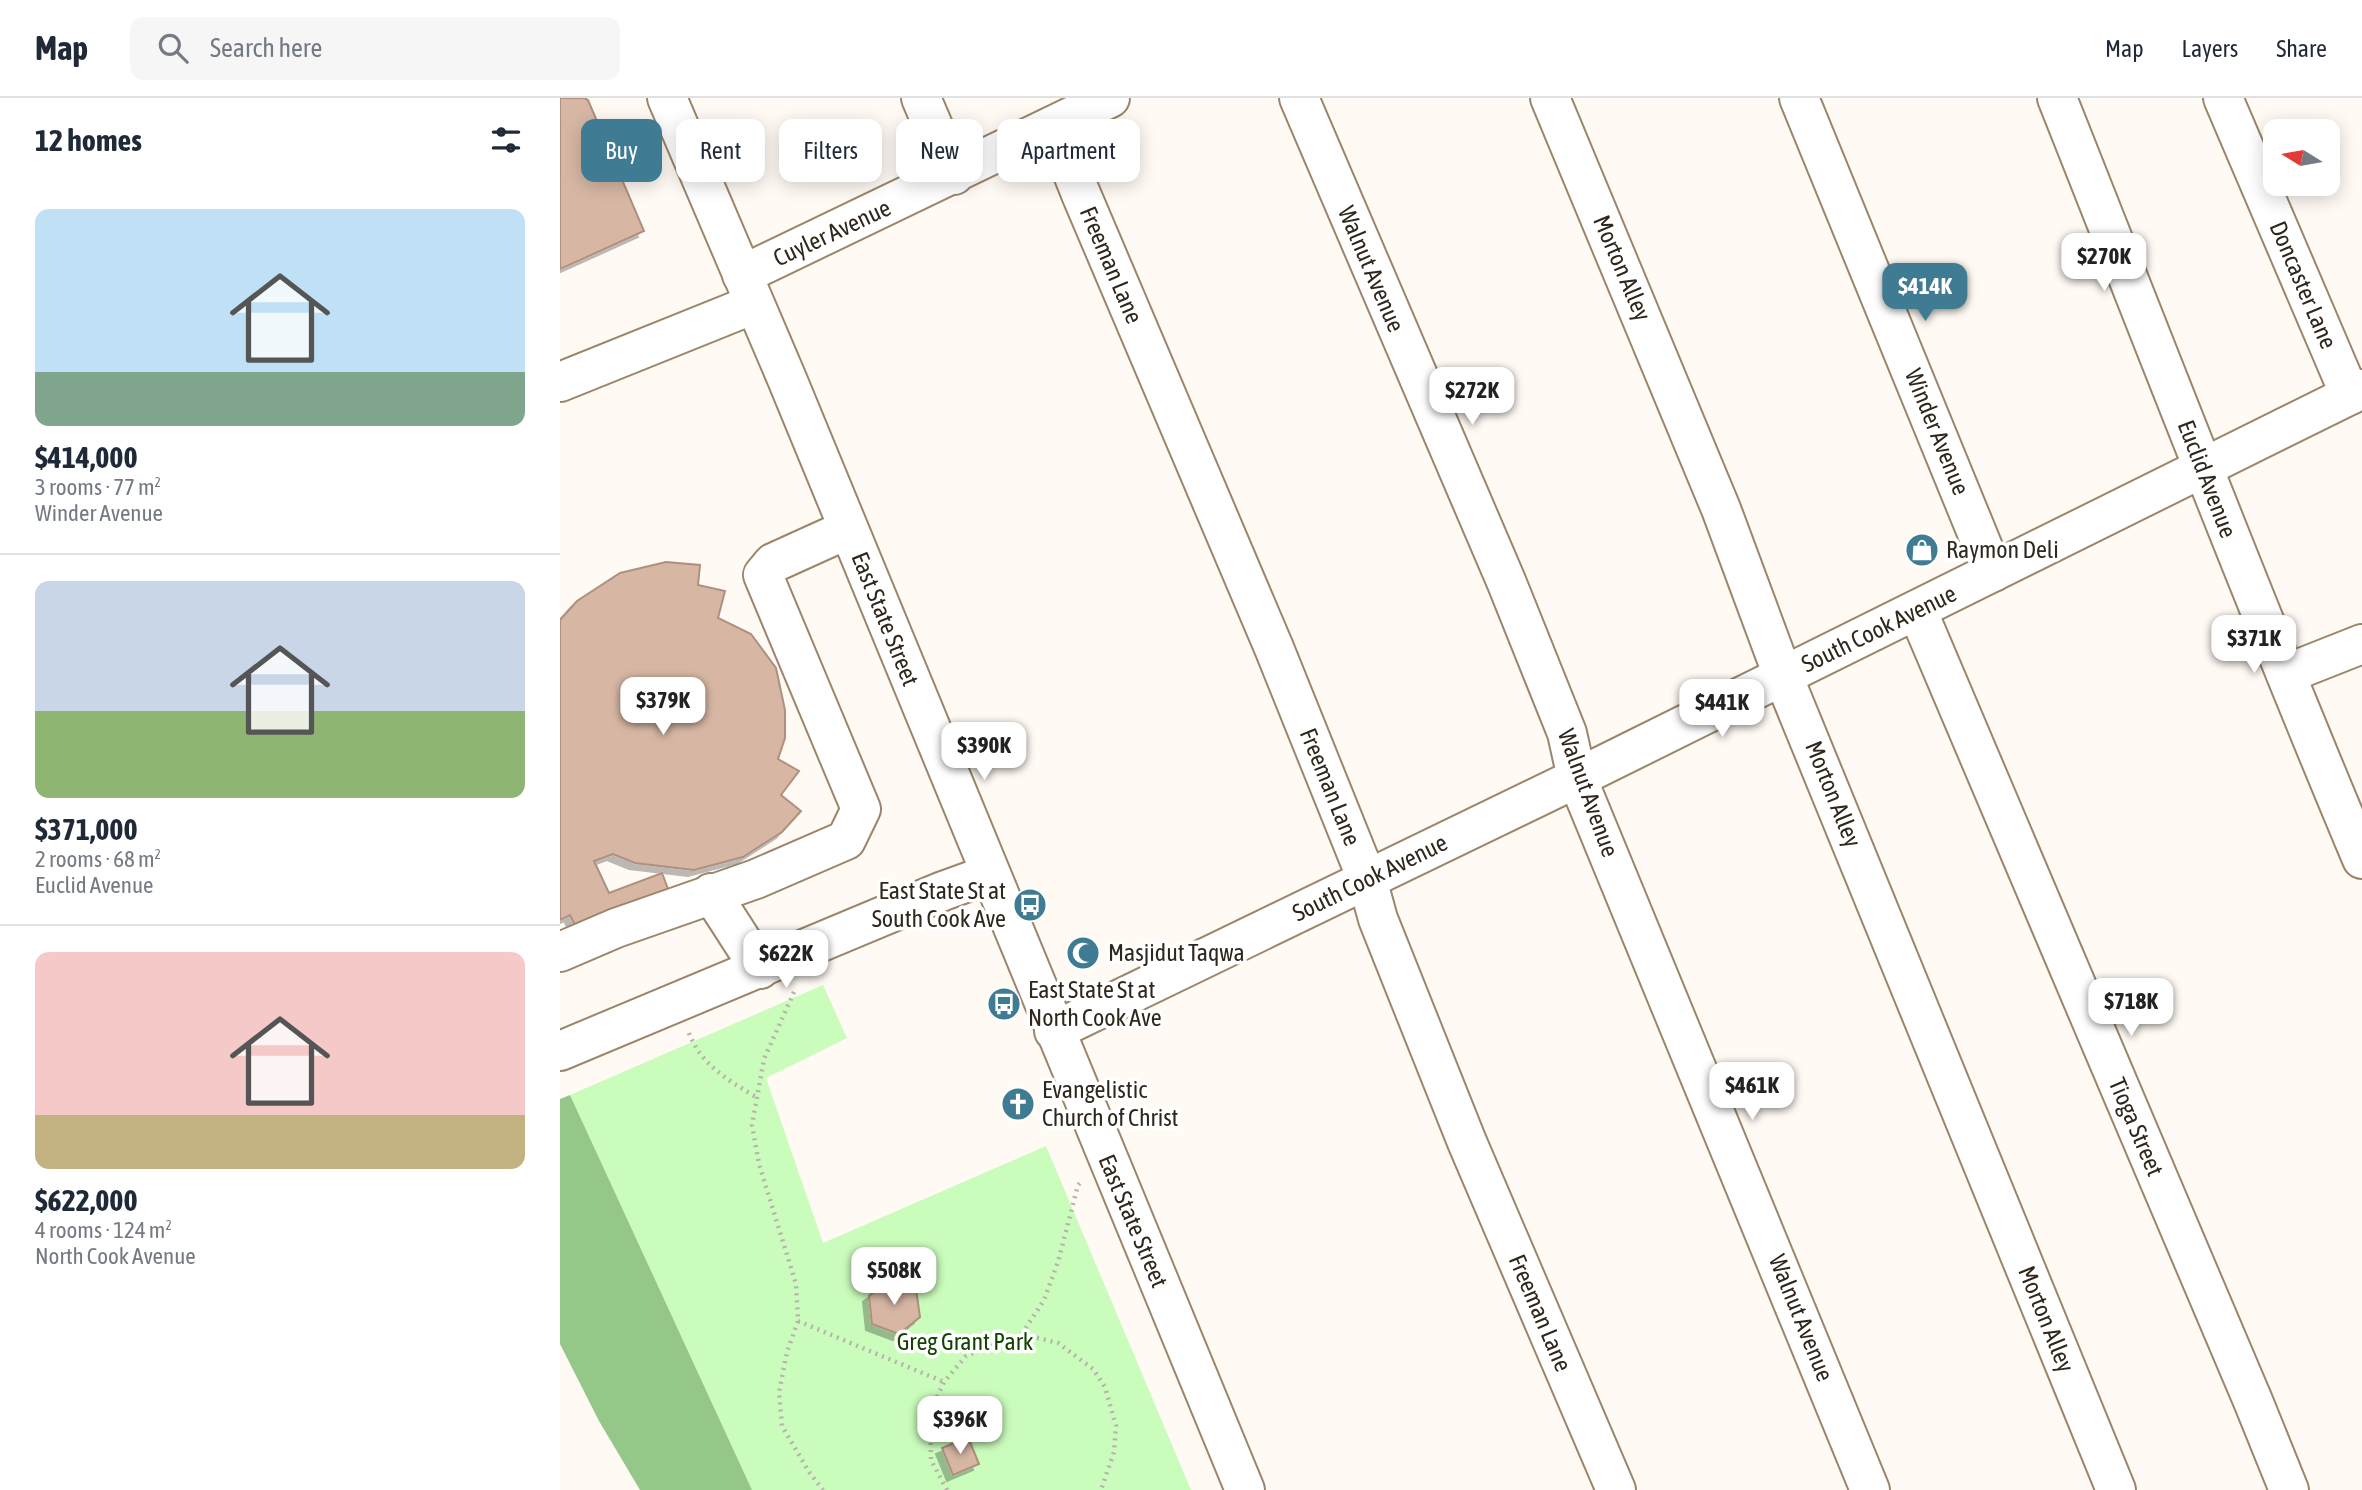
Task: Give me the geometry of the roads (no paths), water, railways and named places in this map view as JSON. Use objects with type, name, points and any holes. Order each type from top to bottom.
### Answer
[{"type":"street","name":"East State Street","points":[[667,98],[1245,1490]]},
{"type":"street","points":[[921,98],[930,119]]},
{"type":"street","name":"Cuyler Avenue","points":[[1068,119],[1110,98]]},
{"type":"street","name":"Walnut Avenue","points":[[1299,98],[1506,581],[1567,733],[1577,778],[1870,1490]]},
{"type":"street","name":"Morton Alley","points":[[1550,98],[1721,509],[1783,676],[2116,1490]]},
{"type":"street","name":"Winder Avenue","points":[[1798,98],[1993,572]]},
{"type":"street","name":"Euclid Avenue","points":[[2057,98],[2133,286],[2202,468],[2360,847]]},
{"type":"street","name":"Doncaster Lane","points":[[2223,98],[2356,392]]},
{"type":"street","name":"Cuyler Avenue","points":[[560,382],[748,290],[941,182]]},
{"type":"street","name":"Freeman Lane","points":[[1076,182],[1274,648],[1367,879],[1378,919],[1467,1142],[1616,1490]]},
{"type":"street","name":"South Cook Avenue","points":[[1054,1031],[1577,778],[2356,392]]},
{"type":"street","points":[[560,952],[616,928],[756,879],[846,840],[861,809],[763,575],[773,564],[848,529]]},
{"type":"street","name":"Tioga Street","points":[[1917,610],[2253,1401],[2288,1490]]},
{"type":"street","points":[[2286,674],[2362,644]]},
{"type":"street","points":[[562,1046],[678,1003],[943,891],[990,874]]},
{"type":"street","points":[[711,893],[772,964]]},
{"type":"place","name":"Raymon Deli","points":[[1922,550]]},
{"type":"place","name":"East State St at South Cook Ave","points":[[1030,905]]},
{"type":"place","name":"Masjidut Taqwa","points":[[1083,953]]},
{"type":"place","name":"East State St at North Cook Ave","points":[[1004,1004]]},
{"type":"place","name":"Evangelistic Church of Christ","points":[[1018,1104]]},
{"type":"park label","name":"Greg Grant Park","points":[[965,1342]]}]
